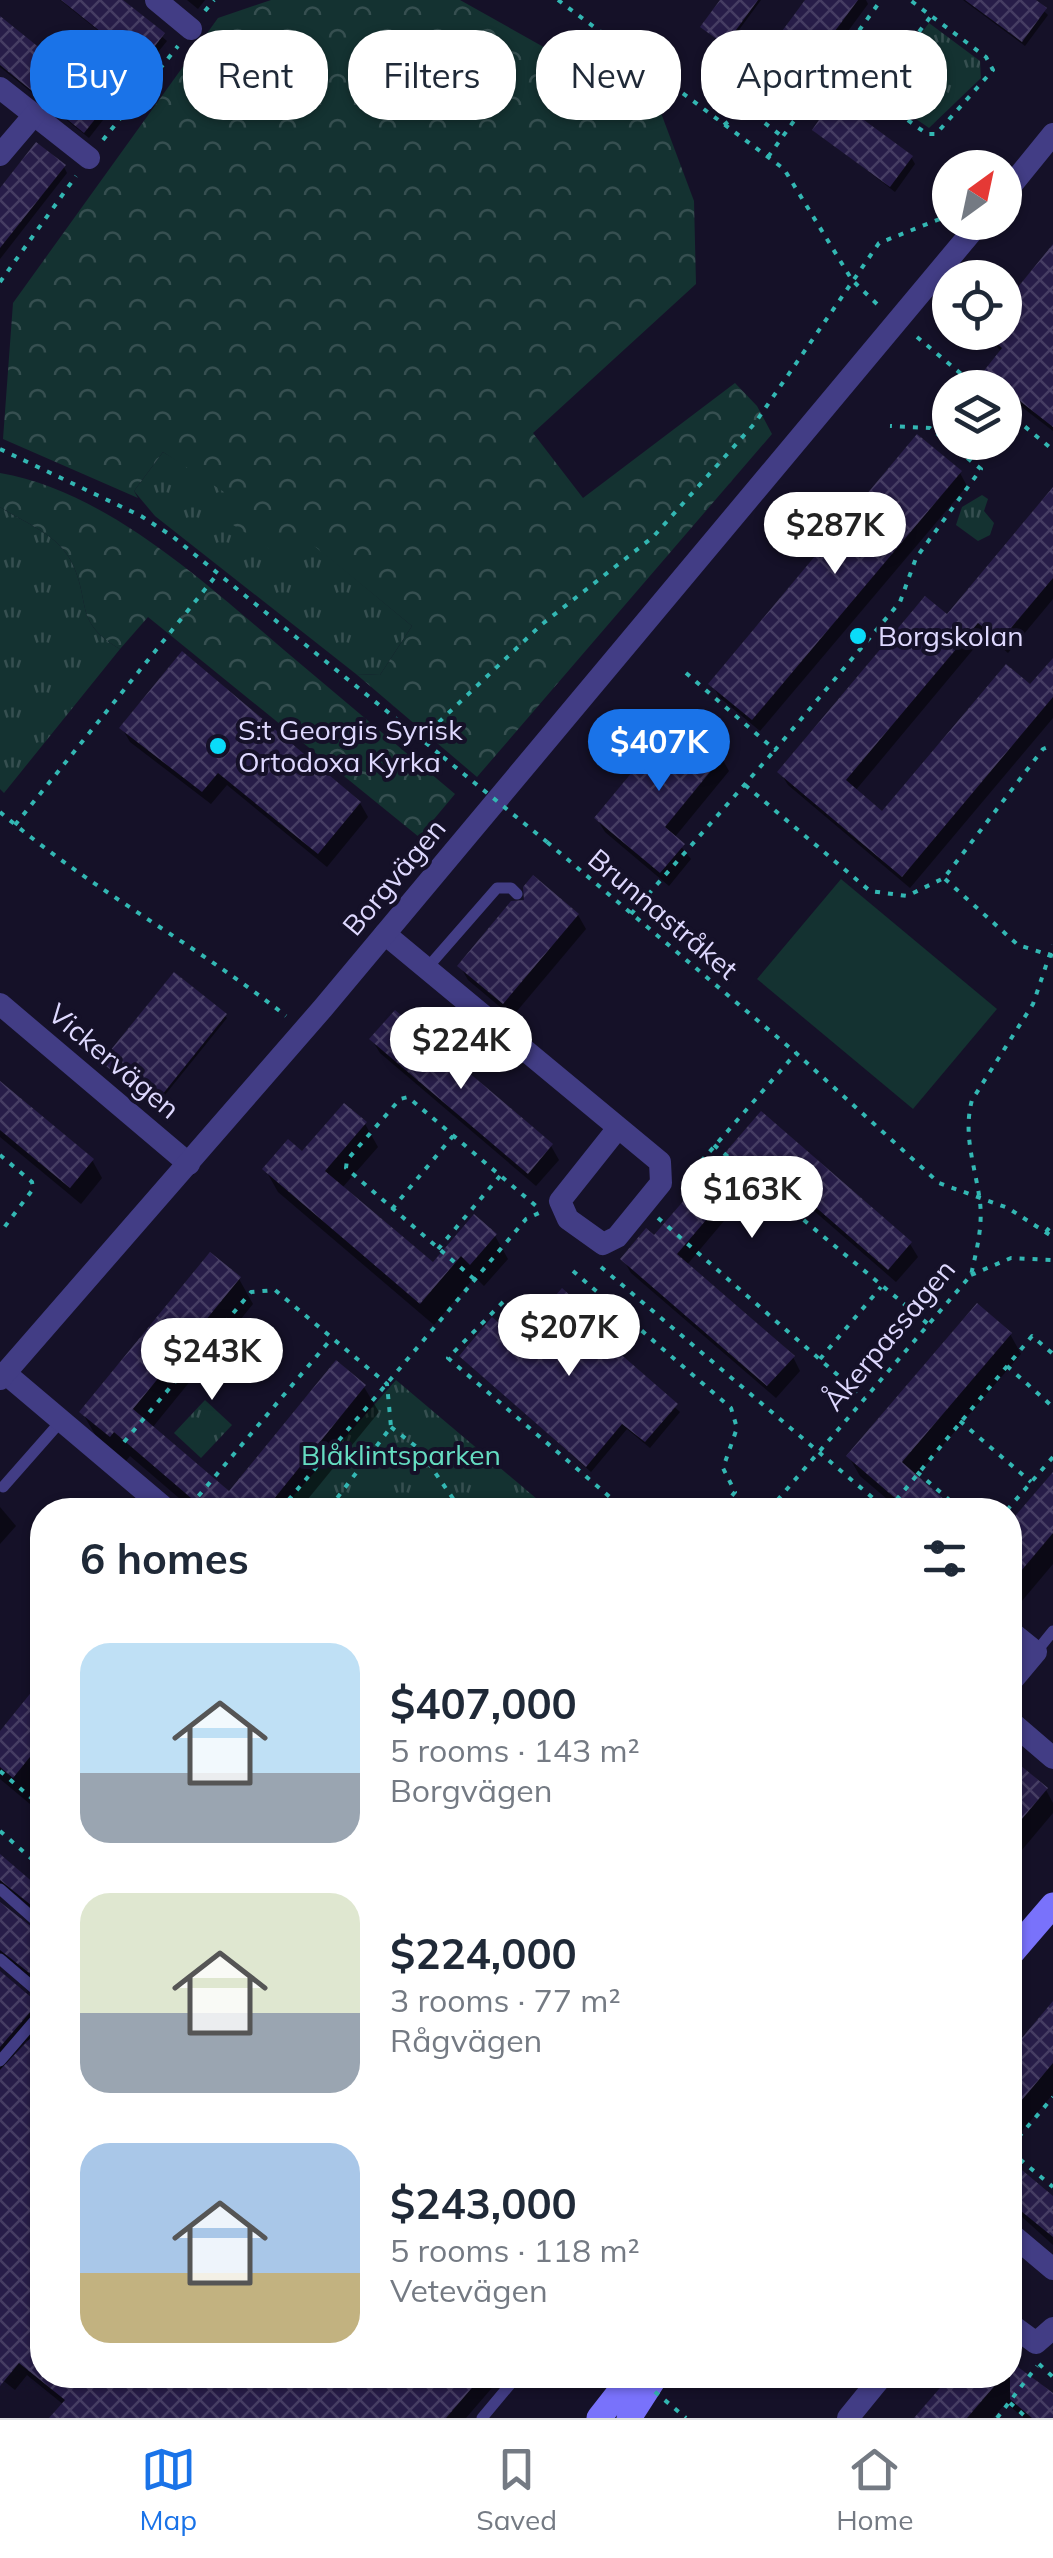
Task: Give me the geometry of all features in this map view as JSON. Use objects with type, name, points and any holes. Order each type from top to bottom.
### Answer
[{"type":"street","points":[[156,0],[191,30]]},
{"type":"street","points":[[0,88],[30,112]]},
{"type":"street","points":[[0,156],[30,120]]},
{"type":"street","points":[[40,120],[88,158]]},
{"type":"street","points":[[1022,172],[1053,134]]},
{"type":"street","name":"Borgvägen","points":[[2,1376],[385,934],[965,240]]},
{"type":"street","points":[[385,934],[660,1162],[664,1174],[617,1237],[603,1244],[568,1220],[560,1201],[618,1128]]},
{"type":"street","name":"Vickervägen","points":[[0,1004],[189,1164]]},
{"type":"street","points":[[2,1376],[62,1420],[148,1498]]},
{"type":"street","points":[[1022,1641],[1036,1652],[1022,1669]]},
{"type":"street","points":[[1022,1732],[1053,1758]]},
{"type":"street","points":[[1022,1941],[1053,1905]]},
{"type":"street","points":[[1022,2243],[1053,2269]]},
{"type":"street","points":[[599,2418],[617,2395],[630,2388]]},
{"type":"street","points":[[629,2418],[646,2388]]},
{"type":"street","points":[[848,2418],[872,2388]]},
{"type":"lane","points":[[428,966],[497,888],[517,894]]},
{"type":"lane","points":[[3,1487],[62,1420]]},
{"type":"lane","points":[[1036,1652],[1053,1631]]},
{"type":"lane","points":[[0,1889],[30,1915]]},
{"type":"lane","points":[[0,1960],[30,1986]]},
{"type":"lane","points":[[3,2052],[30,2024]]},
{"type":"lane","points":[[482,2418],[507,2388]]},
{"type":"path","points":[[191,30],[214,0]]},
{"type":"path","points":[[558,0],[784,169],[852,280],[882,309]]},
{"type":"path","points":[[860,30],[881,0]]},
{"type":"path","points":[[908,120],[927,134],[936,134],[993,70],[986,57],[910,0]]},
{"type":"path","points":[[920,30],[931,16]]},
{"type":"path","points":[[0,282],[88,158],[183,40]]},
{"type":"path","points":[[724,125],[745,108],[783,137]]},
{"type":"path","points":[[768,157],[795,120]]},
{"type":"path","points":[[420,740],[541,625],[653,537],[755,423],[879,243],[932,222]]},
{"type":"path","points":[[917,337],[956,370]]},
{"type":"path","points":[[1022,424],[1053,450]]},
{"type":"path","points":[[631,914],[900,602],[916,558],[981,469],[930,428],[890,426]]},
{"type":"path","name":"Brunnastråket","points":[[0,450],[141,516],[220,571],[796,1053],[939,1184],[980,1196],[1053,1238]]},
{"type":"path","points":[[15,825],[220,571]]},
{"type":"path","points":[[686,673],[775,750]]},
{"type":"path","points":[[745,785],[870,891],[906,896],[944,878],[1044,749],[1053,745]]},
{"type":"path","points":[[0,812],[142,918],[173,932],[218,962],[290,1019]]},
{"type":"path","points":[[944,878],[1018,945],[1052,956]]},
{"type":"path","name":"Åkerpassagen","points":[[779,1498],[971,1275],[981,1229],[980,1196],[970,1161],[972,1100],[1033,1004],[1053,945]]},
{"type":"path","points":[[678,1187],[796,1053]]},
{"type":"path","points":[[474,1280],[346,1168],[347,1160],[400,1099],[408,1097],[550,1220]]},
{"type":"path","points":[[392,1209],[454,1136]]},
{"type":"path","points":[[714,1145],[928,1324]]},
{"type":"path","points":[[0,1155],[32,1182],[34,1189],[0,1233]]},
{"type":"path","points":[[438,1248],[500,1175]]},
{"type":"path","points":[[290,1498],[526,1219],[543,1211]]},
{"type":"path","points":[[654,1215],[864,1398]]},
{"type":"path","points":[[1046,1232],[1053,1224]]},
{"type":"path","points":[[606,1272],[618,1258]]},
{"type":"path","points":[[971,1275],[994,1262],[1012,1258],[1053,1260]]},
{"type":"path","points":[[596,1264],[872,1498]]},
{"type":"path","points":[[573,1272],[730,1408],[738,1428],[723,1468],[735,1492],[730,1498]]},
{"type":"path","points":[[820,1359],[881,1287]]},
{"type":"path","points":[[108,1459],[251,1292],[275,1290],[387,1384],[391,1427],[337,1498]]},
{"type":"path","points":[[503,1302],[448,1358],[611,1498]]},
{"type":"path","points":[[897,1498],[1032,1336],[1053,1354]]},
{"type":"path","points":[[196,1498],[332,1338]]},
{"type":"path","points":[[1006,1366],[1053,1407]]},
{"type":"path","points":[[960,1421],[1031,1482]]},
{"type":"path","points":[[391,1427],[418,1448],[452,1498]]},
{"type":"path","points":[[1017,1498],[1053,1457]]},
{"type":"path","points":[[918,1472],[947,1498]]},
{"type":"path","points":[[0,1771],[30,1797]]},
{"type":"path","points":[[0,1831],[30,1857]]},
{"type":"path","points":[[1022,2134],[1053,2097]]},
{"type":"path","points":[[1022,2160],[1053,2187]]},
{"type":"path","points":[[1043,2345],[1053,2377]]},
{"type":"path","points":[[1022,2382],[1043,2345]]},
{"type":"path","points":[[651,2388],[686,2418]]},
{"type":"path","points":[[997,2418],[1019,2388]]},
{"type":"path","points":[[1010,2403],[1027,2418]]},
{"type":"green space","points":[[271,0],[460,0],[513,30],[348,30],[348,120],[516,120],[516,31],[536,43],[536,120],[664,120],[694,201],[696,284],[533,433],[583,498],[735,383],[757,406],[772,434],[477,777],[356,674],[380,675],[412,626],[307,540],[276,553],[227,521],[224,492],[163,452],[134,491],[138,498],[3,439],[13,303],[145,120],[163,120],[163,94],[183,67],[183,120],[328,120],[328,30],[209,30],[218,18]]},
{"type":"green space","points":[[947,36],[980,61],[981,78],[947,111]]},
{"type":"green space","points":[[917,120],[937,120],[929,128]]},
{"type":"green space","points":[[163,452],[307,539],[412,626],[380,675],[356,674],[155,516],[134,491]]},
{"type":"green space","points":[[0,473],[78,499],[152,543],[455,794],[419,837],[148,617],[120,649],[90,621],[67,554],[51,538],[0,507]]},
{"type":"green space","points":[[982,495],[988,499],[984,511],[994,523],[990,535],[978,541],[956,525],[962,507]]},
{"type":"green space","points":[[0,507],[41,531],[67,554],[90,621],[120,649],[4,793],[0,789]]},
{"type":"green space","points":[[841,879],[997,1009],[913,1109],[757,979]]},
{"type":"green space","name":"Blåklintsparken","points":[[396,1380],[536,1498],[292,1498]]},
{"type":"green space","points":[[205,1400],[232,1425],[201,1458],[174,1433]]},
{"type":"building","points":[[61,0],[123,0],[161,30],[98,30]]},
{"type":"building","points":[[720,0],[758,0],[736,30],[700,27]]},
{"type":"building","points":[[805,0],[858,0],[836,30],[783,30]]},
{"type":"building","points":[[965,0],[1036,0],[1047,8],[1022,42]]},
{"type":"building","points":[[0,16],[30,40],[30,89],[0,65]]},
{"type":"building","points":[[68,120],[94,120],[84,133]]},
{"type":"building","points":[[819,120],[864,120],[913,156],[890,187],[812,130]]},
{"type":"building","points":[[36,142],[66,165],[0,248],[0,188]]},
{"type":"building","points":[[1053,244],[1053,427],[1022,403],[1022,370],[985,370],[1000,350],[1022,350],[1022,282]]},
{"type":"building","points":[[917,434],[932,446],[932,460],[949,460],[962,471],[752,720],[708,684]]},
{"type":"building","points":[[1053,487],[1053,578],[1000,641],[978,623],[846,780],[882,811],[1006,664],[1030,684],[1053,658],[1053,697],[902,877],[777,772],[925,596],[947,614]]},
{"type":"building","name":"S:t Georgis Syrisk Ortodoxa Kyrka","points":[[182,651],[361,802],[318,854],[218,773],[202,792],[119,728]]},
{"type":"building","points":[[677,718],[723,756],[665,827],[685,844],[660,873],[594,818]]},
{"type":"building","points":[[533,875],[579,914],[503,1004],[457,966],[511,901],[524,900],[523,887]]},
{"type":"building","points":[[174,972],[227,1014],[154,1105],[101,1062]]},
{"type":"building","points":[[395,1010],[553,1144],[528,1174],[369,1039]]},
{"type":"building","points":[[0,1081],[94,1159],[70,1188],[0,1130]]},
{"type":"building","points":[[344,1103],[367,1122],[325,1171],[433,1262],[474,1214],[497,1234],[470,1265],[461,1256],[420,1304],[262,1169],[288,1139],[302,1151]]},
{"type":"building","points":[[761,1111],[912,1242],[888,1270],[759,1158],[677,1254],[795,1356],[767,1386],[620,1259],[646,1228],[654,1235]]},
{"type":"building","points":[[210,1252],[241,1277],[133,1409],[229,1491],[336,1360],[366,1385],[275,1498],[191,1498],[114,1432],[110,1437],[79,1412]]},
{"type":"building","points":[[562,1288],[593,1316],[586,1324],[678,1404],[645,1442],[622,1424],[586,1467],[459,1356],[492,1317],[518,1339]]},
{"type":"building","points":[[977,1303],[1012,1333],[902,1462],[942,1498],[895,1498],[846,1456]]},
{"type":"building","points":[[1053,1472],[1053,1533],[1022,1570],[1022,1508]]},
{"type":"building","points":[[30,1694],[30,1757],[13,1778],[0,1767],[0,1731]]},
{"type":"building","points":[[1022,1767],[1048,1788],[1022,1819]]},
{"type":"building","points":[[0,1854],[30,1880],[30,1904],[0,1880]]},
{"type":"building","points":[[0,1902],[30,1926],[30,1974],[0,1950]]},
{"type":"building","points":[[0,1971],[30,1996],[30,2012],[0,2047]]},
{"type":"building","points":[[1053,2001],[1053,2063],[1022,2100],[1022,2038]]},
{"type":"building","points":[[30,2039],[30,2372],[19,2363],[0,2386],[0,2070]]},
{"type":"building","points":[[1022,2170],[1053,2196],[1053,2237],[1022,2212]]},
{"type":"building","points":[[1022,2370],[1053,2393],[1053,2418],[1032,2418],[1010,2399],[1010,2388],[1022,2388]]},
{"type":"building","points":[[50,2388],[472,2388],[446,2418],[49,2418],[65,2400]]},
{"type":"building","points":[[940,2388],[993,2388],[967,2418],[914,2418]]},
{"type":"place","name":"Borgskolan","points":[[858,636]]},
{"type":"place","name":"S:t Georgis Syrisk Ortodoxa Kyrka","points":[[218,746]]}]
